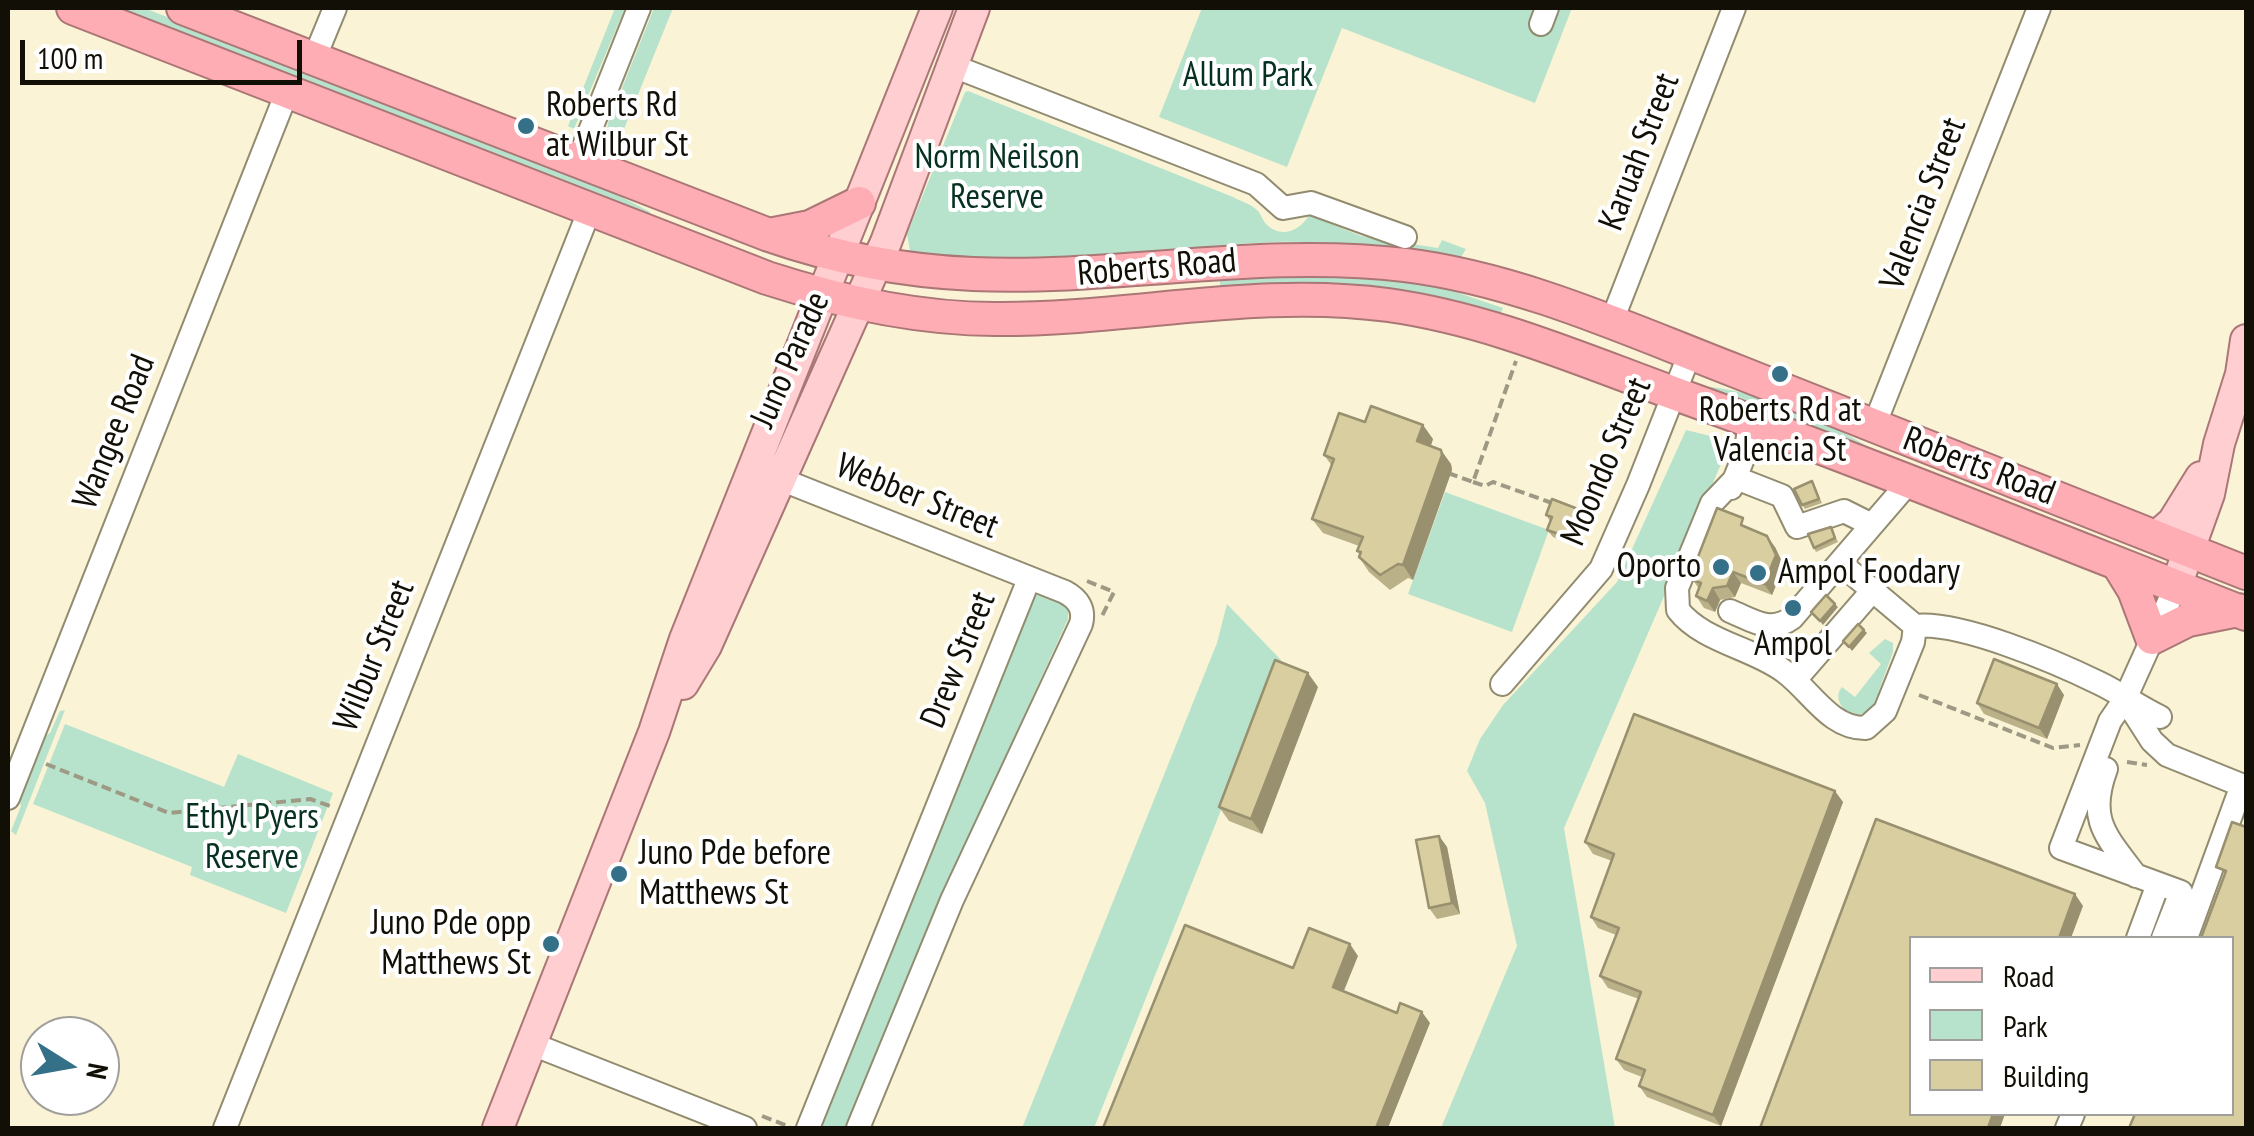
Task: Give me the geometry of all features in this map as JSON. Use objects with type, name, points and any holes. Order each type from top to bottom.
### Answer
[{"type":"highway","name":"Roberts Road","points":[[73,8],[767,278],[821,295],[920,315],[997,320],[1266,300],[1348,300],[1425,311],[1473,322],[1674,393],[2242,612]]},
{"type":"highway","name":"Roberts Road","points":[[183,8],[768,235],[837,257],[999,274],[1319,258],[1409,266],[1473,279],[1611,322],[2246,573]]},
{"type":"highway","points":[[768,235],[792,233],[858,203]]},
{"type":"highway","points":[[2118,564],[2134,590],[2152,638],[2188,620],[2242,612]]},
{"type":"main road","name":"Juno Parade","points":[[498,1128],[654,732],[685,639],[937,8]]},
{"type":"main road","name":"Juno Parade","points":[[654,732],[706,646],[858,304],[974,8]]},
{"type":"main road","points":[[2176,586],[2209,494],[2219,444],[2241,374],[2246,340]]},
{"type":"main road","points":[[2156,537],[2182,510],[2219,444]]},
{"type":"street","points":[[314,59],[335,8]]},
{"type":"street","points":[[578,161],[640,8]]},
{"type":"street","name":"Karuah Street","points":[[1611,322],[1734,8]]},
{"type":"street","name":"Valencia Street","points":[[1874,426],[2038,8]]},
{"type":"street","points":[[953,66],[1256,184],[1284,208],[1311,203],[1405,236]]},
{"type":"street","name":"Wangee Road","points":[[8,798],[287,92]]},
{"type":"street","name":"Wilbur Street","points":[[226,1128],[590,209]]},
{"type":"street","name":"Moondo Street","points":[[1502,684],[1601,568],[1690,353]]},
{"type":"street","points":[[1709,542],[1746,451],[1750,421]]},
{"type":"street","points":[[1736,478],[1782,496],[1797,526],[1835,511],[1844,511],[1872,526]]},
{"type":"street","points":[[1736,478],[1712,503],[1677,588],[1678,610],[1696,626],[1776,665],[1843,724],[1866,728],[1885,712],[1913,642],[1914,626]]},
{"type":"street","name":"Webber Street","points":[[780,479],[1029,579]]},
{"type":"street","points":[[1730,611],[1768,627],[1784,624],[1909,482]]},
{"type":"street","points":[[1840,563],[1914,626],[1955,627],[2086,677],[2160,718]]},
{"type":"street","name":"Drew Street","points":[[799,1128],[1029,579],[1073,596],[1082,610],[1081,624],[952,900],[858,1128]]},
{"type":"street","points":[[2138,936],[2147,880],[2100,824],[2097,794],[2110,721],[2125,699],[2176,586]]},
{"type":"street","points":[[1795,680],[1873,590]]},
{"type":"street","points":[[2125,699],[2152,741],[2168,755],[2244,786],[2187,936]]},
{"type":"street","points":[[2104,754],[2061,848],[2181,892],[2164,936]]},
{"type":"street","points":[[532,1044],[750,1120]]},
{"type":"path","points":[[1473,482],[1518,357]]},
{"type":"path","points":[[1448,473],[1485,486],[1492,482],[1563,506]]},
{"type":"path","points":[[1919,695],[2053,748],[2077,744],[2158,766]]},
{"type":"path","points":[[46,764],[169,814],[310,798],[335,807]]},
{"type":"path","points":[[750,1120],[799,1128]]},
{"type":"green space","points":[[114,8],[144,8],[603,187],[650,212],[649,216]]},
{"type":"green space","points":[[615,8],[625,8],[574,129],[568,126]]},
{"type":"green space","points":[[654,8],[673,8],[620,139],[607,130],[608,123]]},
{"type":"green space","name":"Allum Park","points":[[1202,8],[1572,8],[1535,103],[1342,28],[1287,167],[1159,117]]},
{"type":"green space","name":"Norm Neilson Reserve","points":[[968,91],[1233,197],[1255,208],[1266,224],[1278,231],[1295,229],[1309,215],[1361,236],[1438,248],[1442,240],[1466,249],[1459,260],[1368,246],[1299,242],[1047,258],[955,257],[910,251],[907,234]]},
{"type":"green space","points":[[1343,273],[1438,286],[1503,308],[1500,315],[1220,286],[1220,275]]},
{"type":"green space","points":[[1708,389],[1753,395],[1794,409],[1852,437],[1869,451]]},
{"type":"green space","points":[[1686,430],[1731,441],[1564,828],[1615,1128],[1441,1128],[1517,946],[1485,803],[1467,771],[1480,739],[1503,705],[1617,582]]},
{"type":"green space","points":[[1445,492],[1549,530],[1512,632],[1408,594]]},
{"type":"green space","points":[[1042,594],[1068,607],[1068,619],[939,903],[846,1128],[816,1128],[1032,597]]},
{"type":"green space","points":[[1227,604],[1281,660],[1094,1128],[1022,1128],[1217,643]]},
{"type":"green space","points":[[1885,639],[1893,643],[1893,652],[1873,707],[1860,715],[1844,710],[1838,699],[1840,690],[1842,687],[1855,697],[1881,664],[1869,653]]},
{"type":"green space","points":[[65,710],[16,835],[11,831],[21,806],[19,798],[42,738],[50,733],[60,711]]},
{"type":"green space","name":"Ethyl Pyers Reserve","points":[[65,724],[224,787],[238,754],[333,793],[286,913],[190,875],[192,867],[33,804]]},
{"type":"building","points":[[1371,406],[1423,425],[1417,441],[1441,450],[1442,455],[1403,565],[1380,575],[1359,557],[1361,552],[1357,551],[1363,537],[1312,519],[1334,459],[1324,455],[1339,413],[1365,422]]},
{"type":"building","points":[[1812,481],[1819,499],[1802,505],[1794,489]]},
{"type":"building","points":[[1552,499],[1578,509],[1568,537],[1547,530],[1552,517],[1546,515]]},
{"type":"building","points":[[1717,508],[1743,518],[1741,525],[1767,536],[1776,555],[1764,584],[1733,572],[1727,586],[1713,588],[1707,601],[1696,596],[1701,583],[1693,580],[1697,569],[1694,567]]},
{"type":"building","points":[[1831,527],[1835,538],[1814,548],[1808,534]]},
{"type":"building","points":[[1826,595],[1835,604],[1820,621],[1811,612]]},
{"type":"building","points":[[1858,624],[1864,630],[1849,647],[1843,641]]},
{"type":"building","points":[[1994,659],[2057,684],[2039,728],[1977,703]]},
{"type":"building","points":[[1275,660],[1308,673],[1251,819],[1219,807]]},
{"type":"building","points":[[1634,714],[1835,791],[1713,1115],[1639,1086],[1645,1070],[1616,1059],[1641,992],[1600,976],[1619,928],[1591,917],[1614,854],[1585,842]]},
{"type":"building","points":[[1876,819],[2075,894],[2060,936],[1909,936],[1909,1116],[1992,1116],[1988,1128],[1760,1128]]},
{"type":"building","points":[[2232,822],[2246,827],[2246,1128],[2129,1128],[2134,1116],[2234,1116],[2234,936],[2202,936],[2226,871],[2216,867]]},
{"type":"building","points":[[1439,836],[1452,903],[1429,908],[1416,840]]},
{"type":"building","points":[[1185,925],[1293,968],[1309,928],[1350,944],[1333,987],[1397,1013],[1400,1003],[1422,1012],[1376,1128],[1103,1128]]},
{"type":"place","name":"Roberts Rd at Wilbur St","points":[[526,126]]},
{"type":"place","name":"Roberts Rd at Valencia St","points":[[1780,374]]},
{"type":"place","name":"Oporto","points":[[1721,567]]},
{"type":"place","name":"Ampol Foodary","points":[[1758,573]]},
{"type":"place","name":"Ampol","points":[[1793,608]]},
{"type":"place","name":"Juno Pde before Matthews St","points":[[619,874]]},
{"type":"place","name":"Juno Pde opp Matthews St","points":[[551,944]]}]
